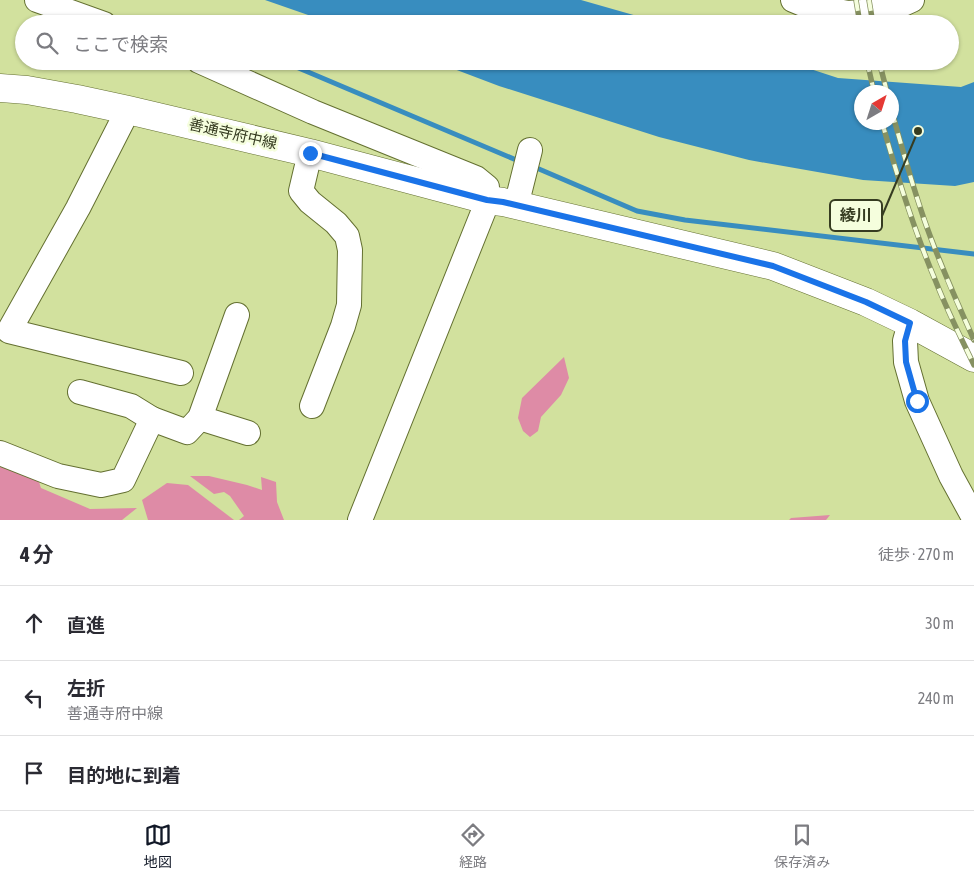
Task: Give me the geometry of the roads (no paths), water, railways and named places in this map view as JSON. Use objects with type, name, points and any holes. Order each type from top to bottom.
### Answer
[{"type":"main road","name":"善通寺府中線","points":[[0,88],[27,90],[69,97],[128,110],[310,153],[487,200],[503,202],[773,266],[866,302],[910,323],[974,358]]},
{"type":"street","points":[[37,0],[79,15]]},
{"type":"street","points":[[793,0],[805,5],[848,13],[890,10],[912,0]]},
{"type":"street","points":[[220,70],[312,112],[476,178],[487,187],[487,200],[360,520]]},
{"type":"street","points":[[128,110],[78,208],[9,332],[181,373]]},
{"type":"street","points":[[310,153],[301,191],[310,202],[336,223],[347,236],[350,250],[348,305],[343,326],[312,406]]},
{"type":"street","points":[[516,206],[527,162]]},
{"type":"street","points":[[80,392],[131,406],[152,419],[187,432],[200,418],[238,314]]},
{"type":"street","points":[[910,323],[905,341],[906,362],[917,401],[951,476],[974,518]]},
{"type":"street","points":[[200,418],[248,433]]},
{"type":"street","points":[[0,453],[58,476],[101,485],[123,480],[152,419]]},
{"type":"water","points":[[265,0],[581,0],[634,15],[308,15]]},
{"type":"water","points":[[457,70],[814,70],[838,78],[961,87],[974,82],[974,182],[955,186],[863,180],[749,160],[659,137],[499,86]]},
{"type":"waterway","points":[[303,70],[521,162]]},
{"type":"waterway","points":[[532,166],[637,211],[685,220],[974,254]]},
{"type":"railway","points":[[856,0],[858,15]]},
{"type":"railway","points":[[869,0],[872,15]]},
{"type":"railway","points":[[869,70],[872,85]]},
{"type":"railway","points":[[881,70],[885,85]]},
{"type":"railway","points":[[884,130],[920,243],[974,365]]},
{"type":"railway","points":[[897,130],[929,234],[974,340]]},
{"type":"place","name":"綾川","points":[[918,131]]}]
